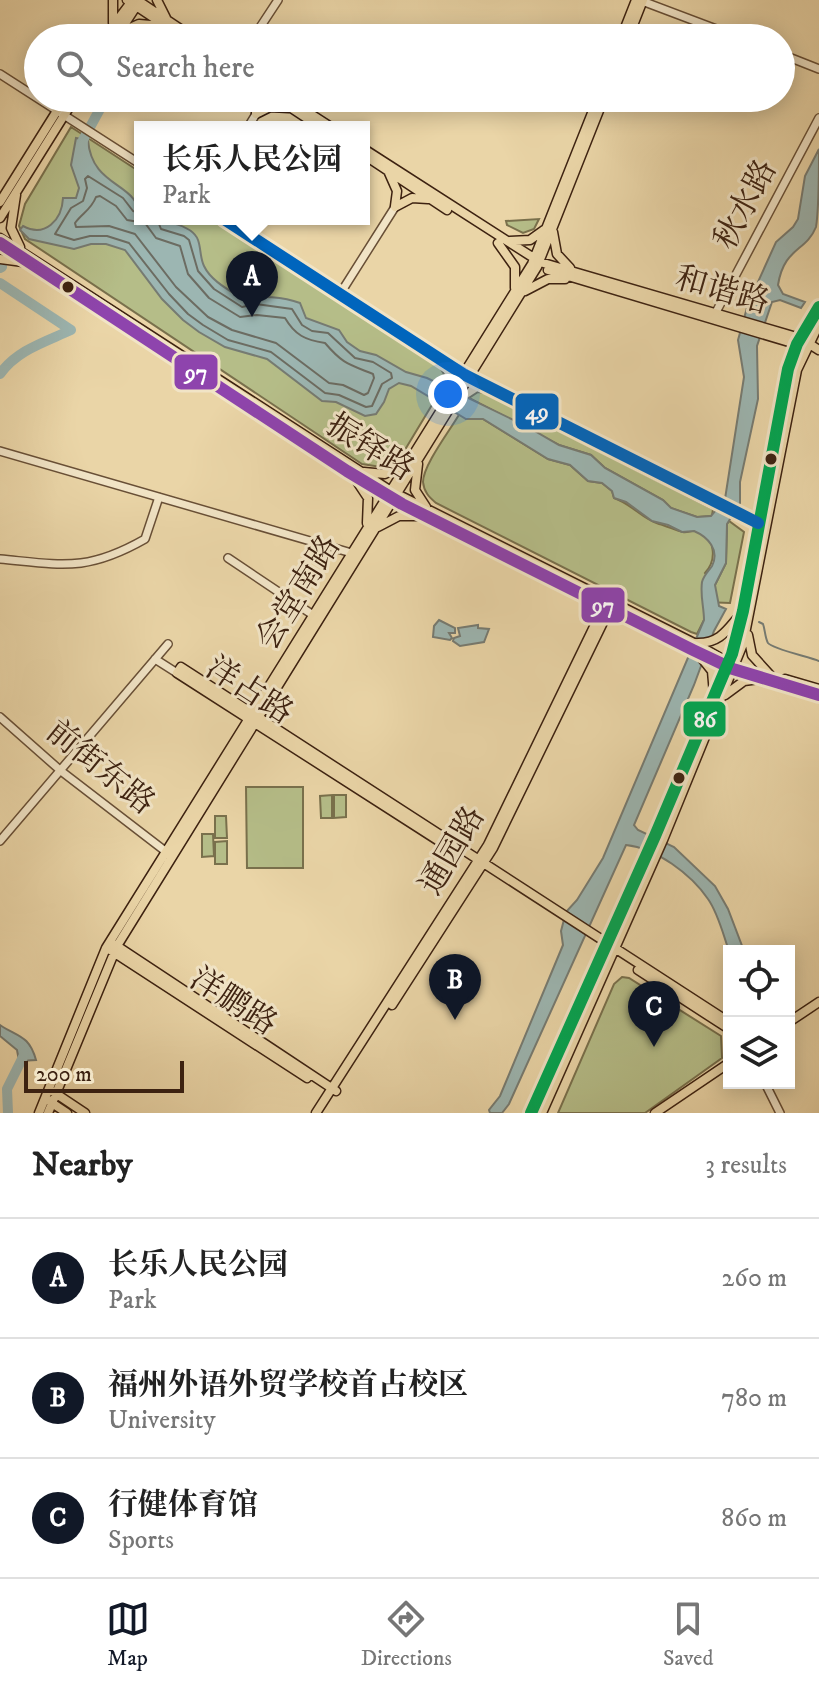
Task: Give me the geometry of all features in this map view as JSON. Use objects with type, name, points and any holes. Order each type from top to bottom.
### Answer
[{"type":"main road","points":[[113,0],[115,24]]},
{"type":"main road","points":[[157,0],[168,24]]},
{"type":"main road","points":[[628,24],[641,0]]},
{"type":"main road","points":[[633,24],[641,0]]},
{"type":"main road","points":[[121,24],[135,2],[168,24]]},
{"type":"main road","points":[[139,24],[168,24]]},
{"type":"main road","points":[[0,218],[14,187],[61,112]]},
{"type":"main road","points":[[256,114],[260,112]]},
{"type":"main road","name":"会堂南路","points":[[551,226],[593,112]]},
{"type":"main road","name":"会堂南路","points":[[39,1113],[50,1096],[112,947],[536,263],[598,112]]},
{"type":"main road","name":"和谐路","points":[[370,153],[500,241]]},
{"type":"main road","name":"和谐路","points":[[370,159],[536,263],[819,350]]},
{"type":"main road","points":[[388,171],[397,191],[395,207]]},
{"type":"main road","points":[[0,193],[14,187]]},
{"type":"main road","points":[[0,202],[14,187]]},
{"type":"main road","points":[[14,187],[11,228],[16,243],[29,259]]},
{"type":"main road","points":[[395,207],[412,198],[433,200]]},
{"type":"main road","points":[[500,241],[525,242],[551,226],[557,254],[582,278]]},
{"type":"main road","name":"振铎路","points":[[0,240],[392,495],[731,665],[819,692]]},
{"type":"main road","points":[[500,241],[515,267],[516,295],[548,279],[582,278]]},
{"type":"main road","points":[[0,259],[29,259]]},
{"type":"main road","name":"和谐路","points":[[582,278],[715,314],[741,325]]},
{"type":"main road","points":[[731,665],[788,369],[819,307]]},
{"type":"main road","points":[[718,698],[739,683],[767,677],[750,651],[749,624],[801,342],[819,324]]},
{"type":"main road","points":[[350,469],[371,474],[390,472],[418,453]]},
{"type":"main road","points":[[418,453],[415,490],[431,516]]},
{"type":"main road","points":[[350,469],[368,498],[369,533]]},
{"type":"main road","points":[[369,533],[399,516],[431,516]]},
{"type":"main road","name":"通园路","points":[[322,1113],[480,864],[609,604]]},
{"type":"main road","points":[[718,698],[710,667],[695,647],[719,639],[743,611]]},
{"type":"main road","points":[[542,1113],[749,624]]},
{"type":"main road","name":"洋占路","points":[[177,673],[253,718],[561,916],[723,1025]]},
{"type":"main road","name":"洋鹏路","points":[[112,947],[333,1092]]},
{"type":"main road","points":[[531,1113],[610,949]]},
{"type":"main road","name":"洋占路","points":[[610,949],[723,1018]]},
{"type":"main road","points":[[795,1018],[819,1002]]},
{"type":"main road","points":[[655,1113],[723,1067]]},
{"type":"main road","name":"通园路","points":[[316,1113],[333,1092]]},
{"type":"main road","points":[[50,1096],[67,1113]]},
{"type":"main road","points":[[50,1096],[85,1113]]},
{"type":"main road","name":"会堂南路","points":[[48,1113],[50,1096]]},
{"type":"street","points":[[262,24],[278,0]]},
{"type":"street","points":[[641,0],[704,24]]},
{"type":"street","points":[[795,60],[819,69]]},
{"type":"street","points":[[0,74],[24,89]]},
{"type":"street","points":[[61,112],[134,160]]},
{"type":"street","points":[[252,121],[256,114]]},
{"type":"street","name":"秋水路","points":[[715,314],[819,118]]},
{"type":"street","points":[[340,294],[395,207]]},
{"type":"street","points":[[233,225],[466,376],[758,523]]},
{"type":"street","points":[[0,451],[356,554]]},
{"type":"street","points":[[0,559],[61,566],[99,560],[123,552],[145,539],[159,497]]},
{"type":"street","points":[[228,558],[317,617]]},
{"type":"street","points":[[0,841],[168,644]]},
{"type":"street","points":[[155,659],[177,673]]},
{"type":"street","name":"前街东路","points":[[0,717],[61,771],[168,854]]},
{"type":"street","points":[[768,1089],[780,1113]]},
{"type":"green space","points":[[71,127],[134,168],[134,225],[221,225],[440,367],[447,380],[400,458],[381,467],[362,464],[25,239],[19,226],[25,204]]},
{"type":"green space","points":[[539,219],[534,229],[523,233],[507,225],[506,221]]},
{"type":"green space","points":[[478,392],[713,509],[712,516],[697,517],[671,508],[663,500],[605,468],[591,455],[559,445],[469,398]]},
{"type":"green space","points":[[460,413],[466,419],[483,419],[548,459],[570,465],[588,481],[602,483],[612,491],[614,498],[653,522],[703,534],[711,543],[713,555],[705,573],[715,585],[726,563],[729,521],[744,532],[730,603],[704,602],[704,620],[697,634],[691,632],[436,503],[424,489],[424,475]]},
{"type":"green space","points":[[246,787],[303,787],[303,868],[247,868]]},
{"type":"green space","points":[[332,795],[332,818],[321,818],[320,796]]},
{"type":"green space","points":[[334,795],[346,795],[346,817],[334,818]]},
{"type":"green space","points":[[215,816],[226,816],[227,838],[215,838]]},
{"type":"green space","points":[[202,834],[213,834],[214,856],[202,857]]},
{"type":"green space","points":[[227,841],[227,864],[215,864],[215,842]]},
{"type":"green space","points":[[622,977],[629,978],[721,1036],[722,1058],[645,1113],[558,1113],[614,984]]},
{"type":"water","points":[[76,138],[88,140],[91,156],[98,168],[134,201],[134,225],[178,225],[189,230],[198,240],[207,271],[221,285],[243,299],[272,297],[300,303],[306,318],[339,330],[347,342],[360,351],[427,378],[559,445],[591,455],[605,468],[663,500],[671,508],[697,517],[711,516],[725,499],[744,377],[738,340],[748,304],[776,242],[798,219],[805,176],[819,149],[816,227],[785,263],[778,285],[783,294],[805,302],[801,308],[780,300],[772,302],[757,346],[758,399],[740,482],[740,503],[727,524],[726,563],[715,585],[719,606],[726,609],[714,631],[634,825],[638,830],[674,847],[715,886],[742,945],[727,945],[712,905],[692,880],[661,857],[626,845],[509,1104],[502,1113],[490,1113],[489,1110],[500,1096],[563,945],[561,931],[566,912],[603,858],[704,620],[702,582],[712,566],[714,549],[708,540],[694,531],[682,532],[652,521],[626,502],[614,498],[612,491],[602,483],[588,481],[570,465],[548,459],[483,419],[466,419],[411,386],[399,383],[389,389],[376,414],[365,416],[336,402],[322,401],[267,359],[225,347],[183,320],[162,299],[125,250],[106,244],[74,249],[29,239],[20,230],[23,226],[38,230],[51,225],[56,220],[63,198],[76,198],[79,188],[71,165]]},
{"type":"water","points":[[439,620],[455,628],[455,633],[449,633],[450,640],[433,637],[434,626]]},
{"type":"water","points":[[478,625],[478,628],[489,629],[484,642],[460,646],[453,641],[460,636],[458,628]]},
{"type":"water","points":[[0,1025],[26,1041],[36,1060],[19,1061],[17,1050],[0,1036]]},
{"type":"waterway","points":[[82,151],[83,140],[98,112]]},
{"type":"waterway","points":[[0,283],[71,330],[23,353],[0,374]]},
{"type":"waterway","points":[[759,622],[763,624],[771,645],[819,661]]},
{"type":"waterway","points":[[8,1113],[7,1089],[26,1051]]},
{"type":"transit line","name":"49","points":[[233,225],[463,374],[758,523]]},
{"type":"transit line","name":"97","points":[[0,243],[402,504],[733,669],[819,695]]},
{"type":"transit line","name":"86","points":[[531,1113],[655,836],[732,654],[743,611],[788,369],[797,344],[819,307]]},
{"type":"place","name":"长乐人民公园","points":[[252,317]]},
{"type":"place","name":"福州外语外贸学校首占校区","points":[[455,1020]]},
{"type":"place","name":"行健体育馆","points":[[654,1047]]}]
